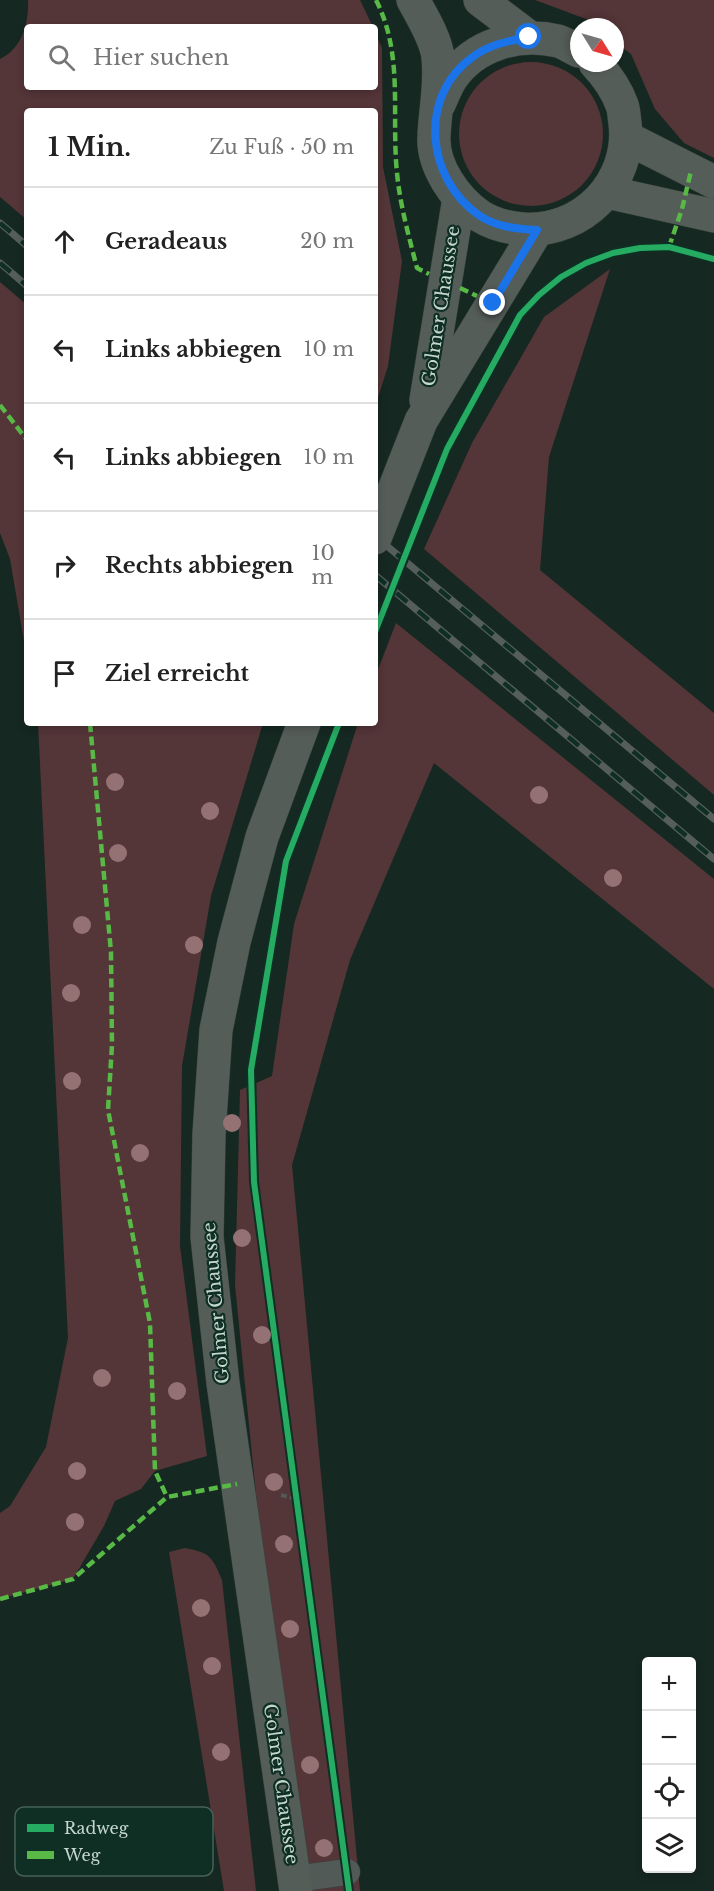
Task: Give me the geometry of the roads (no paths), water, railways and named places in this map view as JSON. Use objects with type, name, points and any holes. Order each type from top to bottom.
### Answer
[{"type":"main road","points":[[413,0],[425,22],[438,56],[438,106],[434,138],[441,170],[459,198],[481,217],[508,228],[537,230],[564,224],[588,212],[607,192],[621,167],[627,138],[623,107],[610,79],[603,72]]},
{"type":"main road","points":[[480,0],[529,37]]},
{"type":"main road","points":[[438,106],[451,78],[472,57],[500,42],[529,37],[560,42],[570,47]]},
{"type":"main road","points":[[627,138],[714,182]]},
{"type":"main road","points":[[607,192],[714,216]]},
{"type":"main road","name":"Golmer Chaussee","points":[[422,417],[459,198]]},
{"type":"main road","name":"Golmer Chaussee","points":[[378,530],[422,417],[537,230]]},
{"type":"main road","name":"Golmer Chaussee","points":[[295,1885],[225,1394],[207,1237],[209,1134],[216,1030],[234,942],[261,837],[302,726]]},
{"type":"lane","points":[[295,1885],[346,1872]]},
{"type":"railway","points":[[0,223],[24,243]]},
{"type":"railway","points":[[0,263],[24,283]]},
{"type":"railway","points":[[378,539],[714,819]]},
{"type":"railway","points":[[378,578],[714,859]]}]
